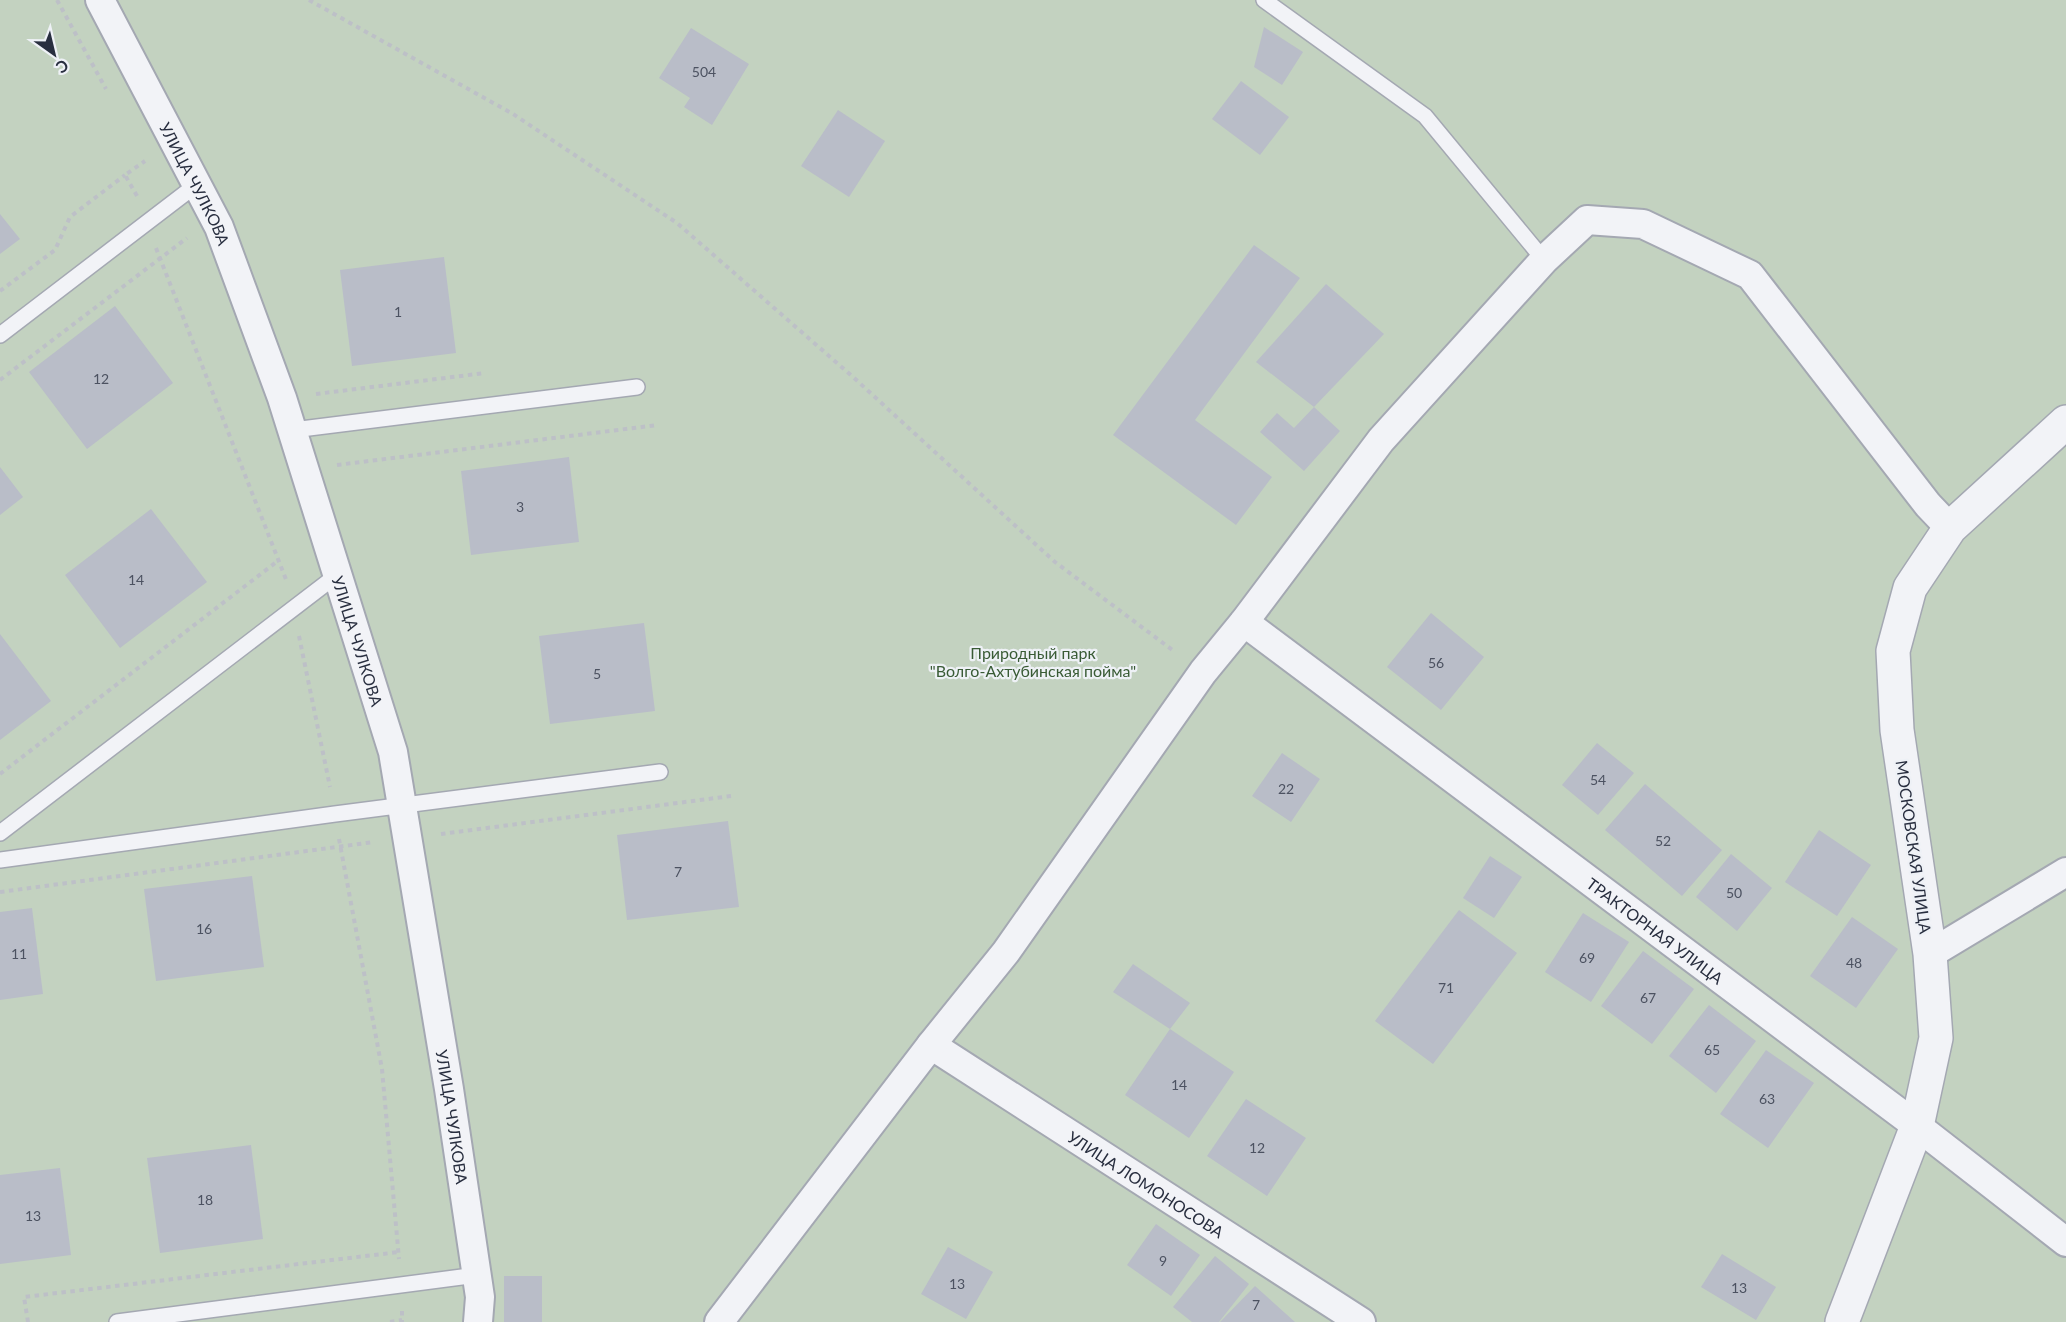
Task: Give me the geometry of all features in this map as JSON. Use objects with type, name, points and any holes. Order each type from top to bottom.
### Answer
[{"type":"street","name":"УЛИЦА ЧУЛКОВА","points":[[100,0],[214,218],[293,429],[393,753],[449,1089],[477,1275],[480,1297],[478,1322]]},
{"type":"street","points":[[719,1322],[931,1045],[1006,952],[1203,672],[1244,622],[1381,440],[1544,260],[1587,220],[1643,224],[1750,275],[1928,505],[1950,528]]},
{"type":"street","name":"МОСКОВСКАЯ УЛИЦА","points":[[1842,1322],[1917,1126],[1936,1038],[1930,954],[1897,730],[1893,651],[1910,588],[1950,528],[2066,422]]},
{"type":"street","name":"ТРАКТОРНАЯ УЛИЦА","points":[[1244,622],[1917,1126],[2066,1242]]},
{"type":"street","points":[[1930,954],[2066,872]]},
{"type":"street","name":"УЛИЦА ЛОМОНОСОВА","points":[[931,1045],[1361,1322]]},
{"type":"lane","points":[[1264,0],[1425,116],[1544,260]]},
{"type":"lane","points":[[0,336],[196,185]]},
{"type":"lane","points":[[293,429],[637,387]]},
{"type":"lane","points":[[0,833],[337,575]]},
{"type":"lane","points":[[0,860],[660,772]]},
{"type":"lane","points":[[117,1322],[477,1275]]},
{"type":"path","points":[[309,0],[513,114],[677,223],[853,377],[1055,562],[1203,672]]},
{"type":"path","points":[[0,291],[55,250],[70,217],[125,175]]},
{"type":"path","points":[[0,380],[214,218]]},
{"type":"path","points":[[282,398],[485,373]]},
{"type":"path","points":[[305,469],[658,425]]},
{"type":"path","points":[[0,774],[279,560]]},
{"type":"path","points":[[0,892],[731,796]]},
{"type":"path","points":[[28,1322],[24,1297],[399,1252]]},
{"type":"path","points":[[390,1322],[402,1320]]},
{"type":"green space","name":"Природный парк \"Волго-Ахтубинская пойма\"","points":[[0,0],[2066,0],[2066,1322],[0,1322]]},
{"type":"building","points":[[1264,27],[1303,52],[1282,85],[1254,67]]},
{"type":"building","points":[[691,28],[749,64],[712,125],[684,107],[690,98],[659,78]]},
{"type":"building","points":[[1241,81],[1289,117],[1260,155],[1212,119]]},
{"type":"building","points":[[838,110],[885,141],[849,197],[801,166]]},
{"type":"building","points":[[0,214],[20,239],[0,254]]},
{"type":"building","points":[[1254,245],[1300,278],[1195,420],[1272,477],[1236,525],[1113,435]]},
{"type":"building","points":[[444,257],[456,353],[352,366],[340,270]]},
{"type":"building","points":[[1326,284],[1384,334],[1314,407],[1256,362]]},
{"type":"building","points":[[115,306],[173,383],[87,449],[29,372]]},
{"type":"building","points":[[1314,407],[1340,431],[1304,471],[1260,432],[1277,413],[1294,428]]},
{"type":"building","points":[[569,457],[579,542],[471,555],[461,471]]},
{"type":"building","points":[[0,467],[23,497],[0,515]]},
{"type":"building","points":[[151,509],[207,582],[120,648],[65,575]]},
{"type":"building","points":[[1431,613],[1484,657],[1441,710],[1387,667]]},
{"type":"building","points":[[644,623],[655,711],[550,724],[539,636]]},
{"type":"building","points":[[0,634],[51,701],[0,740]]},
{"type":"building","points":[[1597,743],[1634,773],[1598,815],[1562,785]]},
{"type":"building","points":[[1282,753],[1320,779],[1291,822],[1252,796]]},
{"type":"building","points":[[1645,784],[1722,850],[1682,896],[1605,830]]},
{"type":"building","points":[[728,821],[739,907],[627,920],[617,835]]},
{"type":"building","points":[[1819,830],[1871,865],[1837,916],[1785,882]]},
{"type":"building","points":[[1731,854],[1772,888],[1737,931],[1696,897]]},
{"type":"building","points":[[1490,856],[1522,877],[1494,918],[1463,898]]},
{"type":"building","points":[[252,876],[264,967],[156,981],[144,889]]},
{"type":"building","points":[[32,908],[43,994],[0,1000],[0,912]]},
{"type":"building","points":[[1459,910],[1517,953],[1433,1064],[1375,1021]]},
{"type":"building","points":[[1583,913],[1629,942],[1591,1002],[1545,972]]},
{"type":"building","points":[[1852,917],[1898,949],[1856,1008],[1810,976]]},
{"type":"building","points":[[1643,951],[1694,989],[1652,1044],[1601,1006]]},
{"type":"building","points":[[1133,964],[1190,1003],[1170,1029],[1113,992]]},
{"type":"building","points":[[1709,1005],[1756,1041],[1716,1093],[1669,1056]]},
{"type":"building","points":[[1170,1029],[1234,1072],[1189,1138],[1125,1095]]},
{"type":"building","points":[[1766,1050],[1814,1083],[1768,1148],[1720,1114]]},
{"type":"building","points":[[1246,1099],[1306,1138],[1267,1196],[1207,1156]]},
{"type":"building","points":[[251,1145],[263,1239],[160,1253],[147,1158]]},
{"type":"building","points":[[60,1168],[71,1255],[0,1264],[0,1175]]},
{"type":"building","points":[[1156,1224],[1200,1255],[1171,1296],[1127,1265]]},
{"type":"building","points":[[948,1247],[993,1272],[966,1319],[921,1294]]},
{"type":"building","points":[[1722,1254],[1776,1287],[1756,1320],[1701,1287]]},
{"type":"building","points":[[1215,1256],[1249,1284],[1219,1322],[1192,1322],[1173,1307]]},
{"type":"building","points":[[504,1276],[542,1276],[542,1322],[504,1322]]},
{"type":"building","points":[[1255,1286],[1295,1322],[1220,1322]]}]
